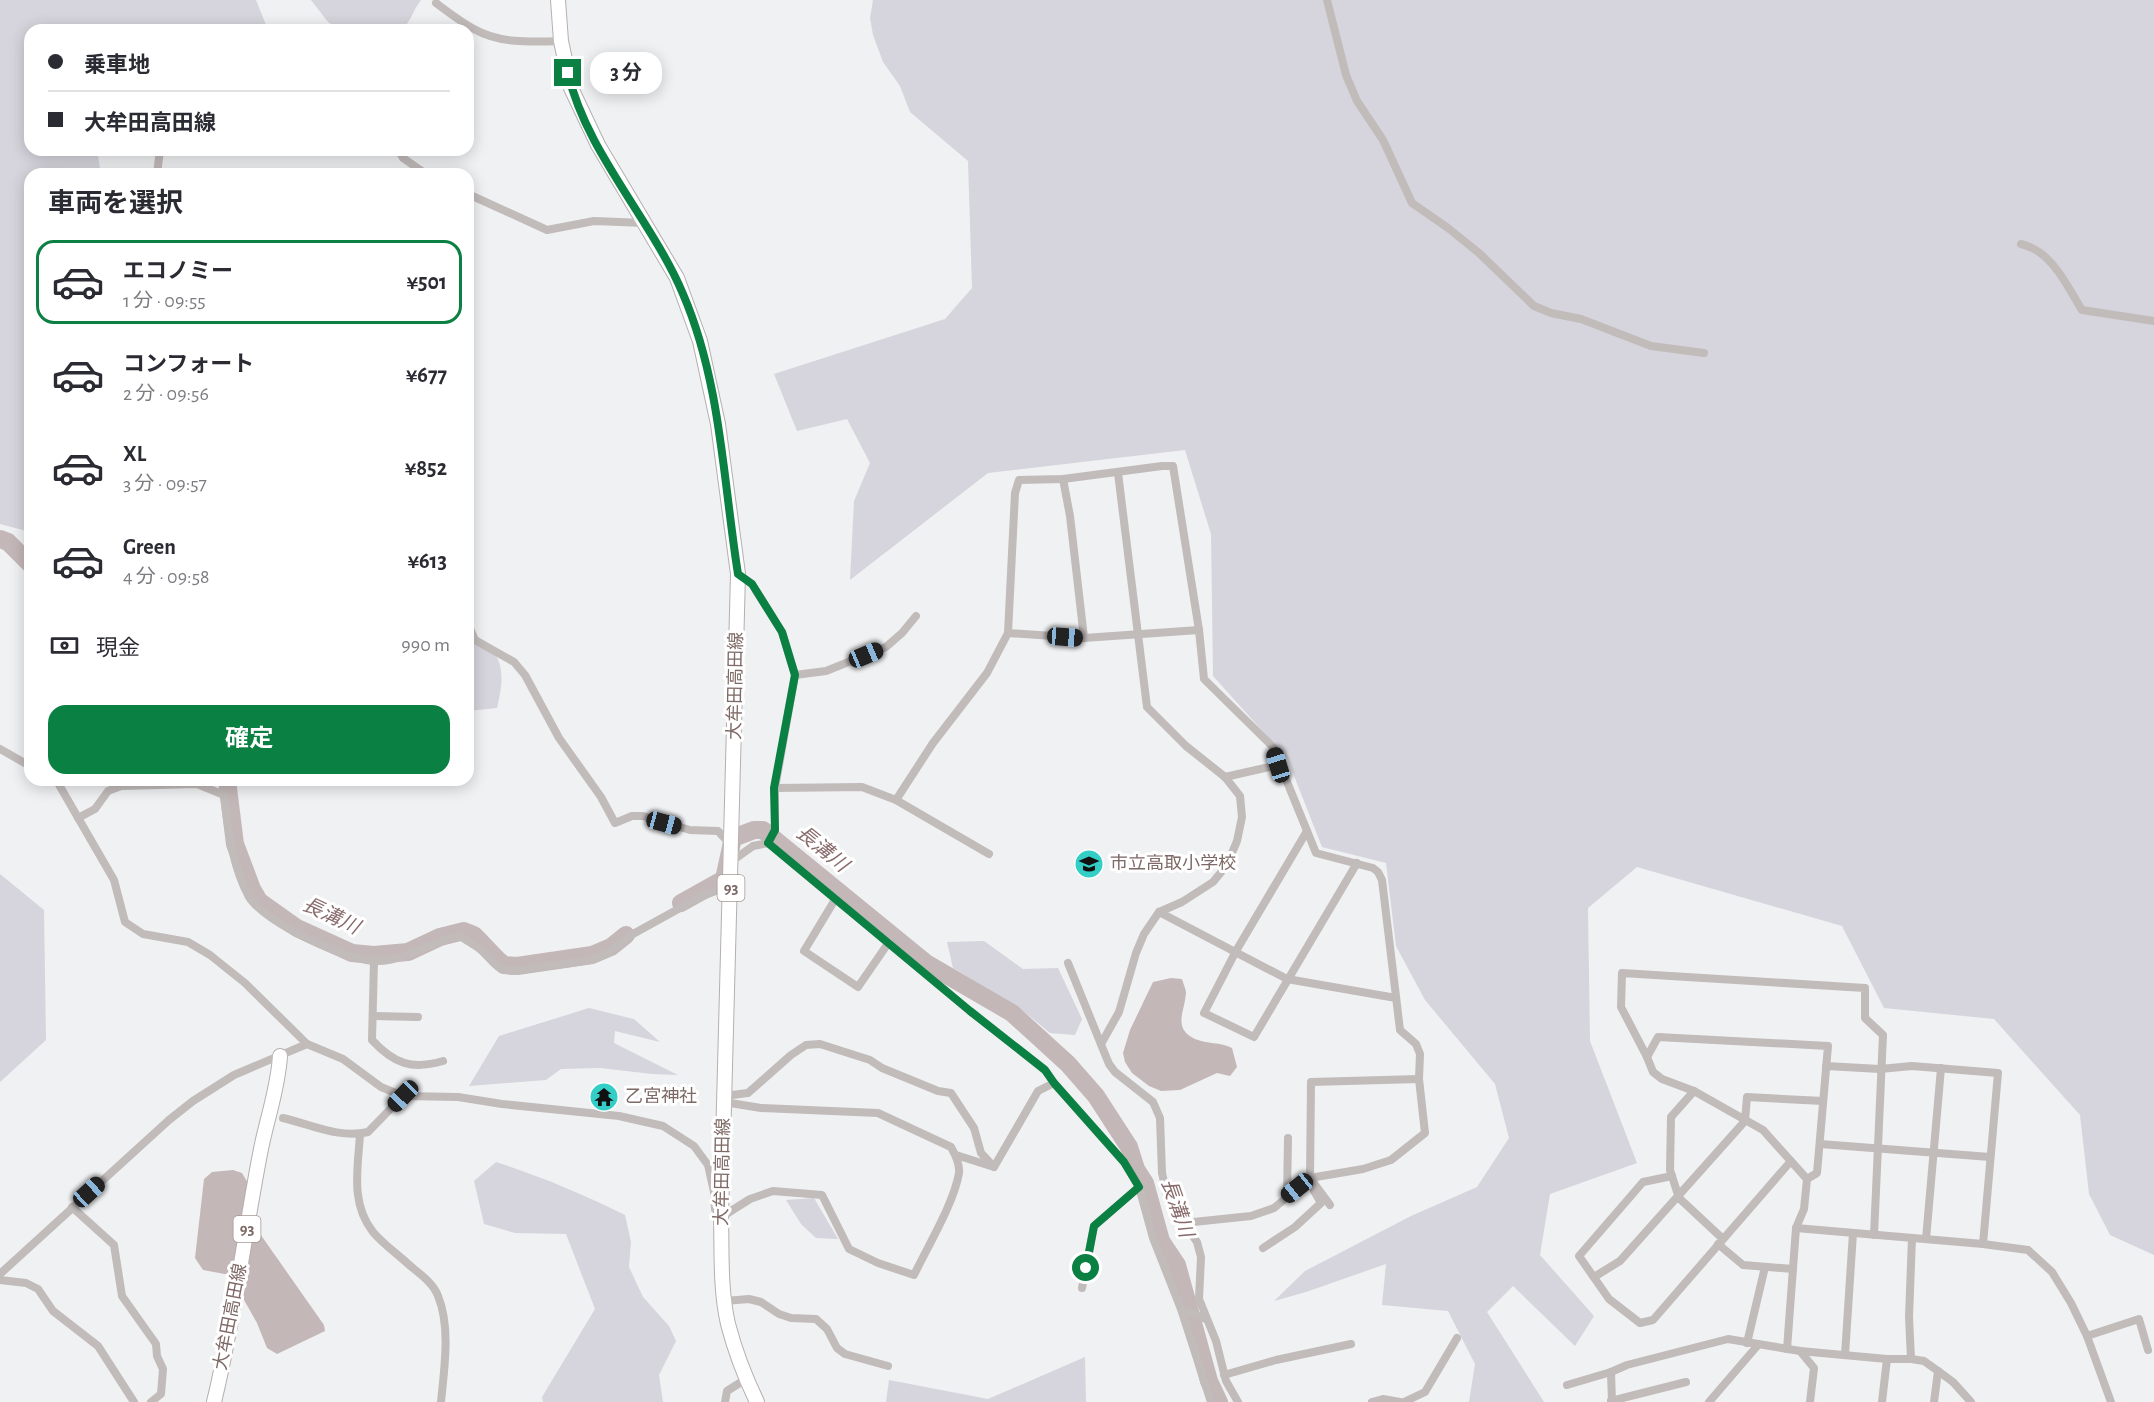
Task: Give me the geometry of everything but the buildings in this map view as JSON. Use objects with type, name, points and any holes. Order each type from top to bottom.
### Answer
[{"type":"main road","name":"大牟田高田線","points":[[558,0],[561,41],[571,88],[598,145],[676,278],[700,341],[718,424],[738,574],[721,1218],[722,1273],[724,1300],[736,1352],[757,1402]]},
{"type":"main road","name":"大牟田高田線","points":[[214,1402],[227,1348],[261,1152],[278,1081],[280,1056]]},
{"type":"street","points":[[1327,0],[1346,75],[1357,101],[1383,140],[1412,203],[1479,253],[1534,306],[1551,313],[1581,320],[1651,346],[1704,353]]},
{"type":"street","points":[[436,3],[466,24]]},
{"type":"street","points":[[474,29],[493,37],[531,42],[561,41]]},
{"type":"street","points":[[402,156],[417,168]]},
{"type":"street","points":[[474,197],[547,230],[594,221],[645,223]]},
{"type":"street","points":[[2021,244],[2038,251],[2045,257],[2082,310],[2154,321]]},
{"type":"street","points":[[896,800],[933,743],[987,673],[1008,633],[1015,493],[1019,480],[1063,479],[1173,466],[1199,630],[1204,679],[1273,747],[1278,765],[1281,767],[1316,853],[1357,863],[1378,872],[1382,880],[1400,1030],[1416,1044],[1420,1054],[1419,1079],[1425,1133],[1391,1160],[1363,1169],[1309,1179],[1274,1208],[1251,1216],[1184,1223]]},
{"type":"street","points":[[1101,1044],[1119,1012],[1136,953],[1144,934],[1159,912],[1182,902],[1213,882],[1227,865],[1237,841],[1242,817],[1240,796],[1225,777],[1186,746],[1147,707],[1118,473]]},
{"type":"street","points":[[1063,479],[1070,516],[1084,638]]},
{"type":"street","points":[[738,574],[752,584],[782,632],[795,675],[774,788],[775,830],[768,843]]},
{"type":"street","points":[[795,675],[826,671],[886,647],[916,616]]},
{"type":"street","points":[[1008,633],[1084,638],[1199,630]]},
{"type":"street","points":[[474,640],[514,662],[525,675],[559,738],[601,797],[615,823],[632,816],[643,816],[690,830],[718,831],[726,837],[732,854],[768,843]]},
{"type":"street","points":[[0,749],[24,763]]},
{"type":"street","points":[[1225,777],[1278,765]]},
{"type":"street","points":[[60,786],[114,880],[125,922],[143,934],[188,942],[210,955],[245,982],[307,1044],[343,1059],[381,1087],[403,1096],[458,1097],[619,1116],[663,1126],[694,1146],[708,1165],[714,1192],[716,1218],[721,1218],[750,1199],[773,1191],[822,1195],[849,1249],[878,1263],[914,1275],[951,1199],[960,1171],[956,1155],[951,1147],[878,1113],[761,1108],[724,1099]]},
{"type":"street","points":[[78,818],[95,809],[108,791],[121,786]]},
{"type":"street","points":[[203,786],[224,795],[229,841],[251,900],[301,935],[357,959],[374,961],[406,957],[443,939],[460,936],[482,951],[492,963],[501,969],[514,971],[591,960],[608,953],[633,934],[700,897],[731,885]]},
{"type":"street","points":[[774,788],[862,787],[896,800],[989,854]]},
{"type":"street","points":[[1307,831],[1236,951],[1204,1013],[1254,1037],[1357,863]]},
{"type":"street","points":[[768,843],[970,1011],[1045,1070],[1124,1162],[1139,1187],[1154,1238],[1211,1402]]},
{"type":"street","points":[[836,898],[804,951],[858,987],[889,942]]},
{"type":"street","points":[[1159,912],[1287,979],[1396,998]]},
{"type":"street","points":[[374,961],[372,1040],[393,1058],[412,1066],[426,1066],[443,1061]]},
{"type":"street","points":[[1068,963],[1109,1064],[1114,1072],[1153,1102],[1160,1118],[1162,1173],[1168,1200],[1197,1242],[1201,1257],[1199,1299],[1216,1341],[1226,1382],[1238,1402]]},
{"type":"street","points":[[1787,1349],[1796,1228],[1804,1209],[1807,1179],[1763,1130],[1694,1091],[1662,1079],[1653,1072],[1621,1007],[1622,973],[1865,988],[1865,1018],[1883,1035],[1876,1148],[1874,1235]]},
{"type":"street","points":[[373,1016],[418,1017]]},
{"type":"street","points":[[1647,1057],[1659,1037],[1828,1046],[1817,1173],[1807,1179]]},
{"type":"street","points":[[0,1274],[169,1120],[194,1101],[234,1074],[307,1044]]},
{"type":"street","points":[[724,1099],[748,1094],[791,1055],[806,1045],[820,1044],[870,1060],[891,1072],[938,1091],[951,1093],[974,1128],[981,1153],[994,1167]]},
{"type":"street","points":[[1826,1066],[1880,1069],[1912,1066],[1998,1073],[1983,1244]]},
{"type":"street","points":[[1926,1239],[1941,1068]]},
{"type":"street","points":[[1263,1248],[1295,1227],[1321,1203],[1309,1179],[1311,1082],[1419,1079]]},
{"type":"street","points":[[994,1167],[1038,1091],[1054,1083]]},
{"type":"street","points":[[1694,1091],[1671,1117],[1670,1170],[1679,1198],[1743,1265],[1793,1269]]},
{"type":"street","points":[[283,1118],[322,1130],[360,1134],[368,1132],[403,1096]]},
{"type":"street","points":[[1594,1277],[1620,1261],[1746,1121],[1747,1097],[1824,1101]]},
{"type":"street","points":[[360,1134],[358,1202],[362,1214],[374,1233],[431,1285],[439,1296],[446,1347],[441,1402]]},
{"type":"street","points":[[1287,1197],[1288,1138]]},
{"type":"street","points":[[1820,1144],[1990,1157]]},
{"type":"street","points":[[956,1155],[994,1167]]},
{"type":"street","points":[[1672,1176],[1643,1182],[1579,1256],[1609,1299],[1640,1323],[1653,1320],[1791,1161]]},
{"type":"street","points":[[1309,1179],[1330,1205]]},
{"type":"street","points":[[1082,1288],[1094,1226],[1139,1187]]},
{"type":"street","points":[[72,1207],[114,1245],[122,1296],[156,1344],[157,1356],[163,1369],[163,1378],[160,1394],[151,1402]]},
{"type":"street","points":[[1796,1228],[2028,1250],[2052,1272],[2071,1303],[2087,1336],[2110,1402]]},
{"type":"street","points":[[1845,1355],[1853,1233]]},
{"type":"street","points":[[1911,1359],[1909,1317],[1912,1239]]},
{"type":"street","points":[[1747,1343],[1765,1267]]},
{"type":"street","points":[[0,1280],[26,1283],[38,1289],[53,1311],[98,1346],[134,1402]]},
{"type":"street","points":[[724,1300],[749,1299],[761,1302],[779,1314],[791,1318],[816,1319],[827,1329],[837,1348],[845,1354],[888,1366]]},
{"type":"street","points":[[1180,1309],[1206,1318]]},
{"type":"street","points":[[2087,1336],[2139,1319],[2148,1350]]},
{"type":"street","points":[[1372,1402],[1383,1399],[1402,1402],[1425,1392],[1457,1338]]},
{"type":"street","points":[[1567,1385],[1627,1365],[1728,1339],[1800,1351],[1924,1361],[1953,1382],[1971,1402]]},
{"type":"street","points":[[1224,1375],[1276,1360],[1351,1344]]},
{"type":"street","points":[[1709,1402],[1758,1345]]},
{"type":"street","points":[[1800,1351],[1814,1368],[1810,1402]]},
{"type":"street","points":[[1882,1402],[1887,1359]]},
{"type":"street","points":[[1934,1402],[1938,1371]]},
{"type":"street","points":[[1611,1372],[1611,1402],[1686,1382]]},
{"type":"street","points":[[725,1402],[727,1391],[746,1379]]},
{"type":"shaded area","points":[[0,0],[256,0],[266,24],[24,24],[24,156],[98,156],[100,168],[24,168],[24,531],[0,524]]},
{"type":"shaded area","points":[[311,0],[421,0],[407,24],[331,24]]},
{"type":"shaded area","points":[[873,0],[2154,0],[2154,1255],[2110,1235],[2089,1194],[2080,1115],[1994,1019],[1884,1008],[1842,926],[1637,867],[1588,908],[1590,1041],[1637,1163],[1550,1194],[1540,1255],[1594,1316],[1575,1346],[1513,1286],[1487,1312],[1544,1402],[1469,1402],[1475,1364],[1448,1311],[1382,1305],[1386,1264],[1274,1301],[1305,1271],[1411,1216],[1477,1187],[1509,1138],[1495,1084],[1425,1000],[1396,946],[1386,863],[1322,847],[1287,758],[1213,676],[1211,534],[1185,450],[988,473],[850,580],[854,501],[870,463],[847,419],[797,431],[774,374],[945,319],[972,288],[968,161],[910,112],[900,86],[883,62],[873,35],[870,18]]},
{"type":"shaded area","points":[[474,634],[489,645],[499,662],[502,677],[497,708],[474,710]]},
{"type":"shaded area","points":[[0,874],[44,910],[46,1040],[0,1082]]},
{"type":"shaded area","points":[[984,941],[1023,969],[1058,968],[1082,1019],[1075,1035],[1050,1033],[1021,1009],[953,968],[947,942]]},
{"type":"shaded area","points":[[1171,978],[1182,979],[1185,988],[1182,1024],[1188,1035],[1200,1041],[1232,1048],[1237,1067],[1230,1076],[1217,1073],[1180,1090],[1161,1091],[1149,1086],[1132,1073],[1125,1062],[1123,1053],[1130,1030],[1153,982]]},
{"type":"shaded area","points":[[589,1008],[634,1019],[660,1042],[615,1031],[614,1043],[678,1075],[600,1068],[561,1069],[546,1080],[469,1086],[499,1036]]},
{"type":"shaded area","points":[[496,1162],[561,1186],[625,1215],[631,1242],[629,1267],[643,1297],[669,1326],[676,1341],[659,1375],[663,1402],[543,1402],[542,1397],[595,1309],[566,1234],[515,1233],[484,1224],[474,1181]]},
{"type":"shaded area","points":[[233,1170],[242,1173],[252,1190],[251,1221],[324,1325],[325,1331],[277,1354],[267,1348],[257,1323],[230,1275],[203,1270],[195,1258],[204,1179],[212,1172]]},
{"type":"shaded area","points":[[814,1198],[838,1239],[816,1238],[801,1224],[786,1200]]},
{"type":"shaded area","points":[[1085,1357],[1086,1402],[886,1402],[889,1380],[988,1399]]},
{"type":"waterway","name":"長溝川","points":[[0,539],[8,542],[24,558]]},
{"type":"waterway","name":"長溝川","points":[[228,786],[235,844],[259,901],[297,928],[352,953],[374,955],[408,952],[440,937],[464,931],[474,935],[504,965],[517,966],[592,955],[611,947],[626,935]]},
{"type":"waterway","name":"長溝川","points":[[681,903],[724,879],[733,838],[754,830],[763,830],[926,963],[1012,1013],[1068,1064],[1096,1096],[1129,1147],[1136,1169],[1145,1183],[1161,1241],[1177,1265],[1209,1381],[1219,1402]]},
{"type":"place","name":"市立高取小学校","points":[[1089,864]]},
{"type":"place","name":"乙宮神社","points":[[604,1097]]},
{"type":"route","points":[[568,73],[571,88],[598,145],[654,238],[684,296],[708,370],[718,424],[738,574],[752,584],[782,632],[795,675],[774,788],[775,830],[768,843],[970,1011],[1045,1070],[1124,1162],[1139,1187],[1094,1226],[1086,1268]]}]
